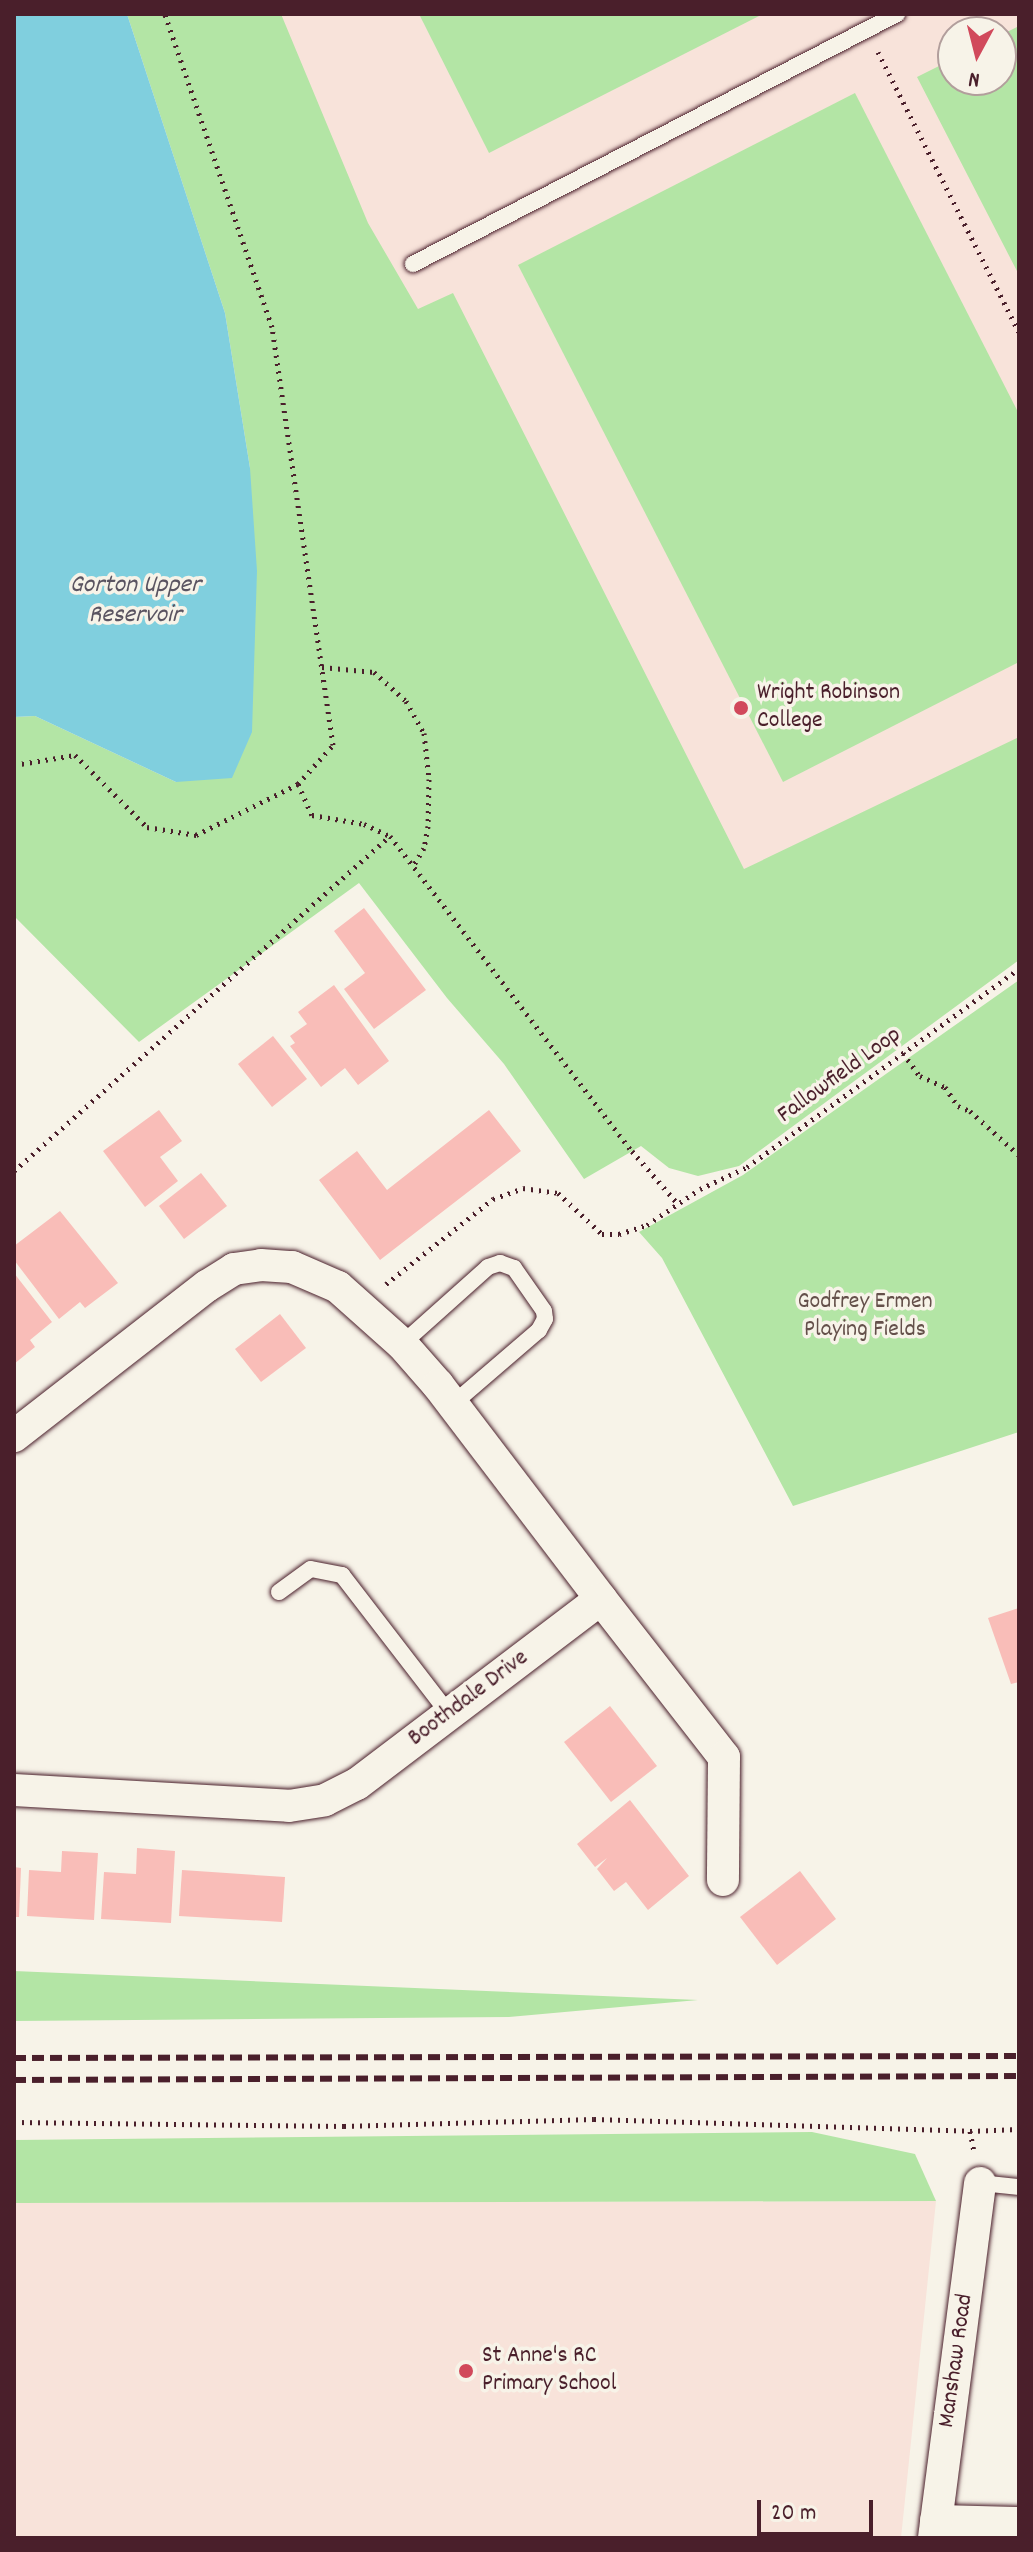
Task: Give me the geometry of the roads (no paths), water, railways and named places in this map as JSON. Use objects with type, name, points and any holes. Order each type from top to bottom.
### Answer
[{"type":"street","points":[[14,1436],[207,1286],[234,1269],[261,1265],[292,1267],[338,1287],[402,1344],[453,1404],[724,1757],[723,1880]]},
{"type":"street","name":"Boothdale Drive","points":[[14,1790],[289,1806],[325,1800],[357,1784],[601,1599]]},
{"type":"street","name":"Manshaw Road","points":[[935,2529],[980,2183]]},
{"type":"street","points":[[935,2529],[1019,2523]]},
{"type":"lane","points":[[413,264],[897,14]]},
{"type":"lane","points":[[402,1344],[488,1267],[500,1263],[514,1268],[544,1311],[545,1319],[539,1330],[453,1404]]},
{"type":"lane","points":[[279,1592],[311,1569],[342,1575],[449,1714]]},
{"type":"lane","points":[[980,2183],[1019,2187]]},
{"type":"water","name":"Gorton Upper Reservoir","points":[[14,14],[127,14],[225,313],[250,468],[257,571],[252,732],[232,778],[176,782],[35,716],[14,717]]},
{"type":"railway","points":[[14,2058],[1019,2056]]},
{"type":"railway","points":[[14,2080],[1019,2076]]},
{"type":"place","name":"Wright Robinson College","points":[[741,708]]},
{"type":"place","name":"St Anne's RC Primary School","points":[[466,2371]]},
{"type":"park label","name":"Godfrey Ermen Playing Fields","points":[[865,1317]]}]
